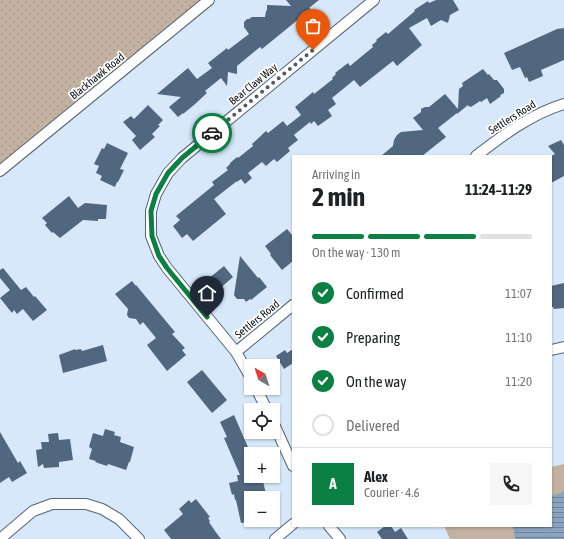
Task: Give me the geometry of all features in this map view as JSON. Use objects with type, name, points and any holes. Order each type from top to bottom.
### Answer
[{"type":"street","name":"Blackhawk Road","points":[[0,171],[209,0]]},
{"type":"street","name":"Bear Claw Way","points":[[244,366],[236,352],[167,268],[159,256],[152,236],[151,211],[156,194],[168,173],[182,158],[374,0]]},
{"type":"street","name":"Settlers Road","points":[[477,155],[517,126],[551,108],[564,104]]},
{"type":"street","name":"Settlers Road","points":[[236,352],[292,306]]},
{"type":"street","points":[[552,350],[564,347]]},
{"type":"street","points":[[280,437],[292,464]]},
{"type":"street","points":[[0,539],[33,511],[52,504],[86,504],[102,509],[119,519],[139,539]]},
{"type":"street","points":[[275,539],[292,525]]},
{"type":"street","points":[[330,527],[340,539]]},
{"type":"shaded area","points":[[0,0],[209,0],[0,171]]},
{"type":"shaded area","points":[[564,464],[564,539],[450,539],[444,527],[552,527],[552,467]]},
{"type":"water","points":[[564,492],[564,539],[515,539],[513,527],[552,527],[552,496]]},
{"type":"building","points":[[286,0],[319,0],[309,8],[311,9],[262,49],[260,47],[237,66],[237,74],[228,72],[227,86],[221,78],[205,91],[207,93],[194,105],[178,117],[169,107],[181,97],[157,94],[188,68],[197,79],[212,68],[208,63],[227,48],[228,50],[249,34],[244,27],[244,22],[247,19],[252,17],[265,17],[267,5],[291,6]]},
{"type":"building","points":[[436,0],[453,0],[459,10],[450,15],[448,23],[441,20],[431,26],[427,18],[409,28],[422,45],[397,66],[393,61],[360,87],[354,80],[332,98],[336,104],[328,110],[332,116],[318,126],[314,121],[311,124],[310,122],[294,135],[298,140],[288,148],[290,151],[277,162],[274,159],[266,166],[262,162],[248,173],[252,178],[245,184],[241,179],[214,199],[226,214],[193,241],[187,234],[182,238],[173,226],[180,220],[176,216],[214,185],[212,182],[228,170],[226,168],[230,163],[253,146],[252,144],[266,131],[268,133],[283,121],[287,126],[301,115],[295,107],[313,92],[314,94],[333,79],[332,78],[336,74],[335,73],[348,63],[350,66],[373,47],[372,45],[377,41],[376,40],[386,32],[388,34],[415,11],[414,10],[428,1],[429,3]]},
{"type":"building","points":[[564,28],[564,60],[541,70],[543,76],[529,82],[527,77],[525,78],[520,67],[512,70],[504,53],[557,29]]},
{"type":"building","points":[[483,69],[494,80],[497,80],[504,89],[504,93],[490,104],[487,98],[471,107],[468,105],[457,113],[438,128],[446,137],[423,155],[382,155],[393,146],[394,140],[401,132],[423,130],[413,118],[421,112],[421,109],[429,107],[445,94],[458,109],[459,89],[463,86],[462,83]]},
{"type":"building","points":[[148,105],[163,120],[158,125],[160,126],[152,134],[155,137],[140,150],[132,140],[136,136],[123,122],[131,116],[134,119]]},
{"type":"building","points":[[561,140],[564,145],[564,176],[552,182],[552,156],[555,154],[548,146]]},
{"type":"building","points":[[107,143],[128,153],[120,169],[124,170],[115,187],[100,180],[102,176],[96,173],[99,166],[94,164],[102,148],[104,149]]},
{"type":"building","points":[[69,196],[78,208],[85,203],[107,205],[106,219],[98,219],[98,221],[83,220],[60,238],[53,232],[52,233],[45,225],[47,223],[42,218]]},
{"type":"building","points":[[287,229],[292,235],[292,262],[282,270],[265,246]]},
{"type":"building","points":[[240,256],[267,287],[251,300],[250,299],[246,302],[244,299],[237,299],[234,295]]},
{"type":"building","points":[[224,266],[233,277],[218,290],[208,279]]},
{"type":"building","points":[[3,268],[21,290],[26,287],[47,310],[33,321],[23,309],[17,314],[14,310],[12,313],[0,298],[10,290],[0,278],[0,270]]},
{"type":"building","points":[[132,281],[175,332],[172,334],[185,348],[182,350],[186,355],[167,371],[147,345],[156,338],[143,322],[140,325],[136,319],[129,318],[127,315],[128,309],[115,294]]},
{"type":"building","points":[[564,283],[564,308],[554,309],[552,307],[552,286]]},
{"type":"building","points":[[103,345],[107,361],[63,373],[59,355],[75,349],[81,349],[82,351]]},
{"type":"building","points":[[285,350],[287,353],[292,350],[292,364],[284,369],[280,362],[280,359],[278,359],[276,356]]},
{"type":"building","points":[[202,370],[227,400],[212,413],[187,382]]},
{"type":"building","points":[[234,415],[248,447],[244,447],[244,483],[263,483],[265,491],[244,491],[244,522],[241,523],[236,500],[234,494],[232,495],[229,483],[238,481],[237,475],[240,475],[224,438],[227,437],[220,422]]},
{"type":"building","points":[[105,429],[115,432],[114,435],[121,437],[120,442],[134,447],[126,470],[108,464],[107,466],[89,459],[92,449],[89,447],[93,433],[103,436]]},
{"type":"building","points":[[0,432],[18,463],[20,461],[27,473],[12,482],[9,477],[0,483]]},
{"type":"building","points":[[58,433],[59,440],[70,439],[73,460],[59,462],[59,467],[44,468],[43,464],[38,467],[36,450],[42,449],[41,442],[49,442],[48,434]]},
{"type":"building","points":[[196,499],[210,517],[208,518],[210,521],[209,522],[221,539],[171,539],[164,530],[183,514],[179,509],[189,500],[191,503]]},
{"type":"building","points":[[384,527],[392,527],[395,532],[401,528],[408,539],[382,539],[377,532]]},
{"type":"way so far","points":[[212,133],[313,50]]},
{"type":"route","points":[[207,317],[159,256],[152,236],[151,211],[156,194],[168,173],[182,158],[212,133]]}]
